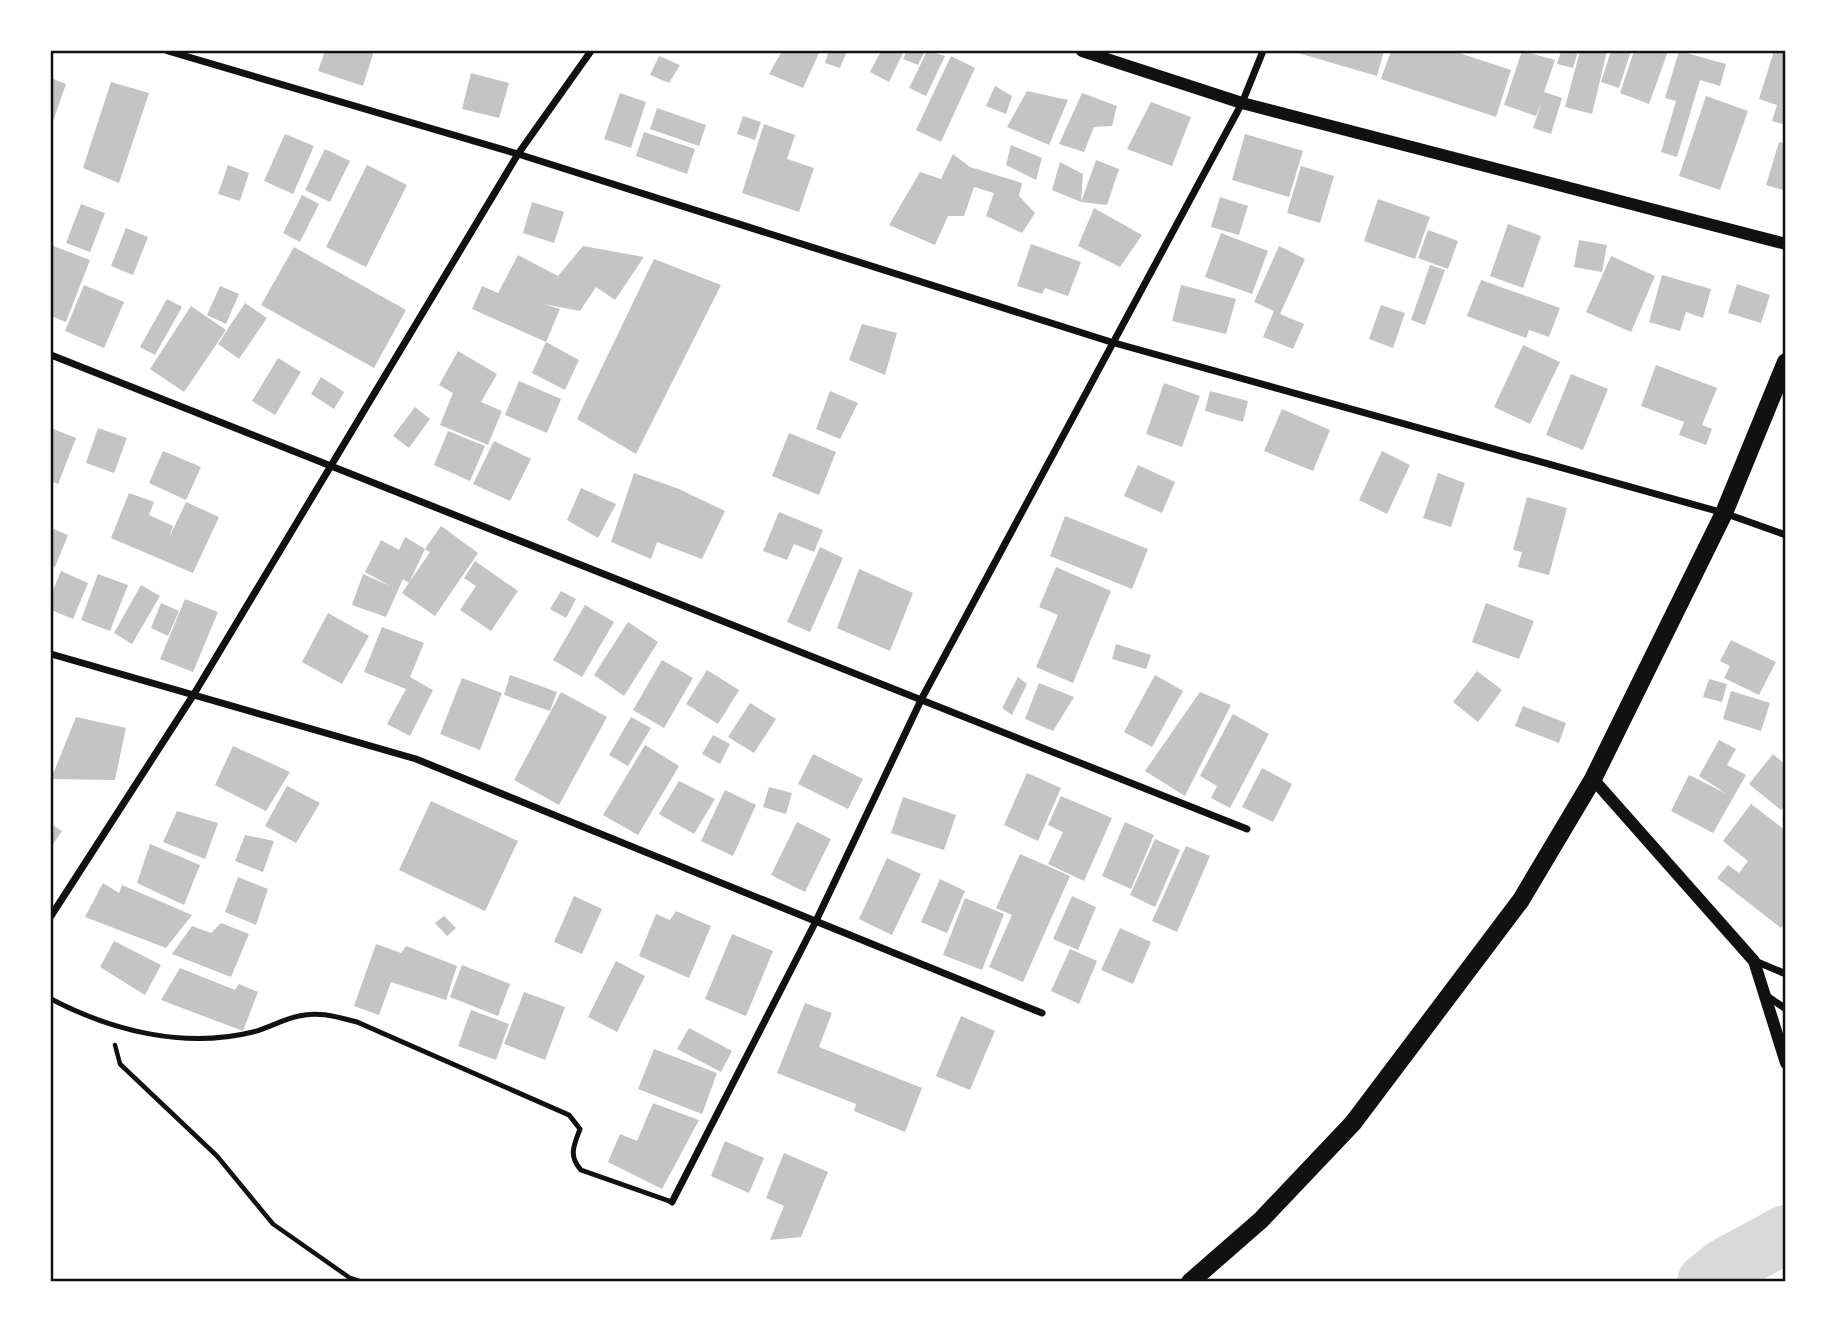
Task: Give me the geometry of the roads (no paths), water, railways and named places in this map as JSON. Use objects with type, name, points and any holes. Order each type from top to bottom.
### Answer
[{"type":"main road","points":[[1190,1282],[1261,1220],[1353,1123],[1521,900],[1593,779],[1724,513],[1786,362]]},
{"type":"street","points":[[168,51],[518,155],[1111,342],[1724,513],[1786,535]]},
{"type":"street","points":[[51,916],[194,694],[518,155],[591,51]]},
{"type":"street","points":[[1082,51],[1242,103],[1786,244]]},
{"type":"street","points":[[672,1202],[815,923],[922,698],[1111,342],[1242,103],[1263,51]]},
{"type":"street","points":[[51,355],[1247,829]]},
{"type":"street","points":[[51,654],[416,759],[1042,1013]]},
{"type":"street","points":[[1593,779],[1754,961],[1786,1063]]},
{"type":"street","points":[[1754,961],[1786,974]]},
{"type":"street","points":[[1766,996],[1786,1009]]},
{"type":"lane","points":[[51,999],[110,1024],[154,1036],[201,1039],[254,1032],[298,1016],[324,1014],[357,1022],[569,1115],[580,1129],[572,1152],[574,1162],[581,1170],[672,1202]]},
{"type":"waterway","points":[[1706,1282],[1725,1267],[1786,1234]]}]
